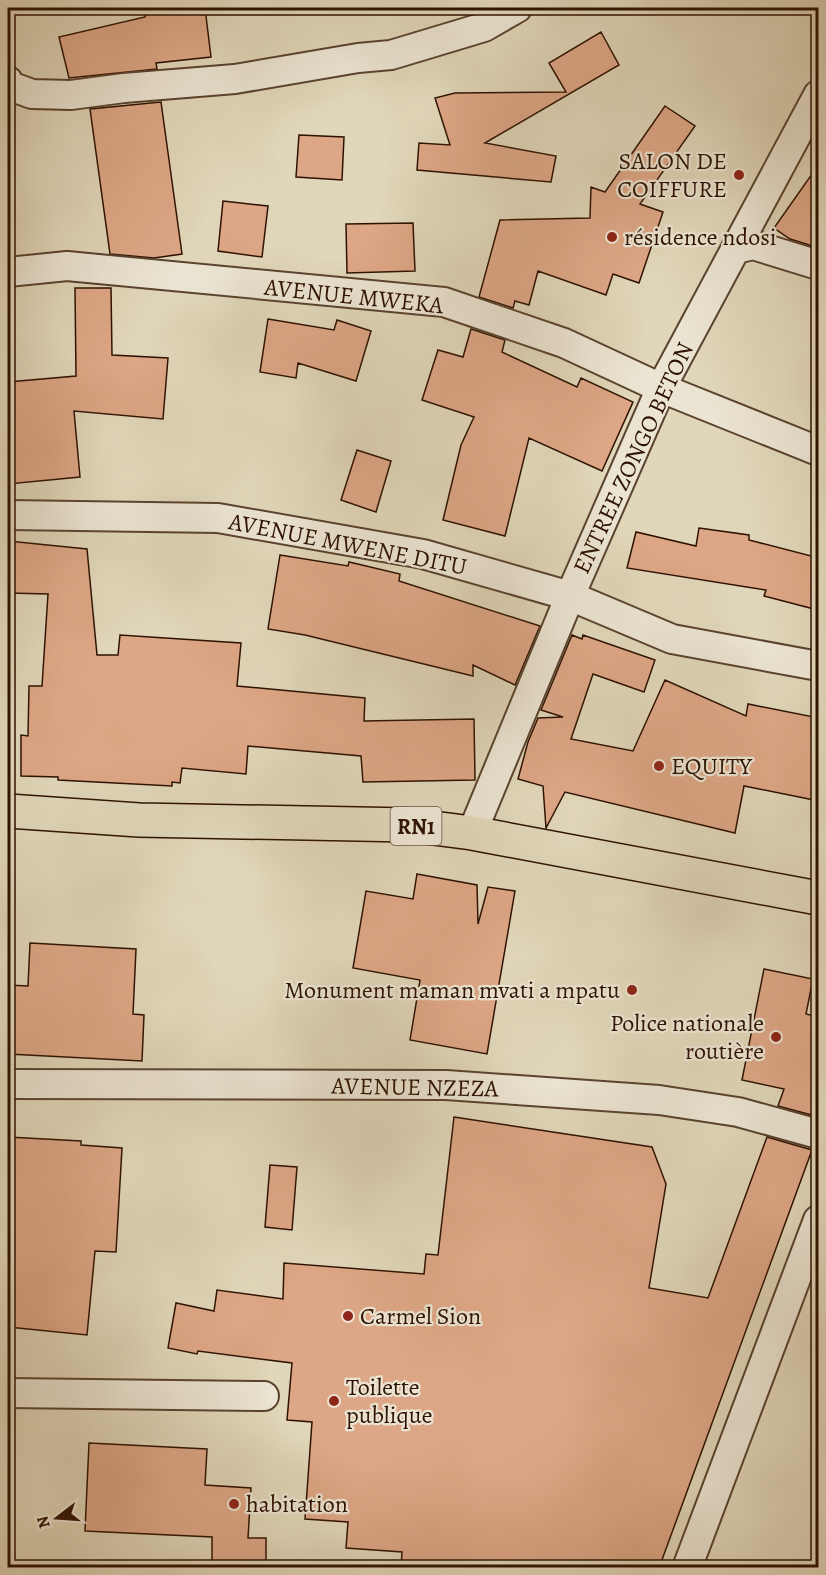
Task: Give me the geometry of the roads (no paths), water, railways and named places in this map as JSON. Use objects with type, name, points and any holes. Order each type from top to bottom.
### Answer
[{"type":"highway","name":"RN1","points":[[8,811],[139,820],[410,825],[472,833],[819,898]]},
{"type":"street","points":[[8,107],[20,88],[71,94],[235,79],[358,58],[391,55],[484,27],[517,8]]},
{"type":"street","name":"ENTREE ZONGO BETON","points":[[472,833],[570,596],[661,388],[819,95]]},
{"type":"street","points":[[736,249],[753,245],[819,265]]},
{"type":"street","name":"AVENUE MWEKA","points":[[8,272],[67,266],[444,303],[564,343],[661,388],[819,451]]},
{"type":"street","name":"AVENUE MWENE DITU","points":[[8,515],[218,518],[423,554],[570,596],[672,639],[819,666]]},
{"type":"street","name":"AVENUE NZEZA","points":[[8,1084],[446,1085],[659,1100],[738,1112],[819,1134]]},
{"type":"street","points":[[687,1568],[819,1220]]},
{"type":"street","points":[[8,1393],[264,1396]]},
{"type":"place","name":"SALON DE COIFFURE","points":[[739,175]]},
{"type":"place","name":"résidence ndosi","points":[[612,237]]},
{"type":"place","name":"EQUITY","points":[[659,766]]},
{"type":"place","name":"Monument maman mvati a mpatu","points":[[632,990]]},
{"type":"place","name":"Police nationale routière","points":[[776,1037]]},
{"type":"place","name":"Carmel Sion","points":[[348,1316]]},
{"type":"place","name":"Toilette publique","points":[[334,1401]]},
{"type":"place","name":"habitation","points":[[234,1504]]}]
